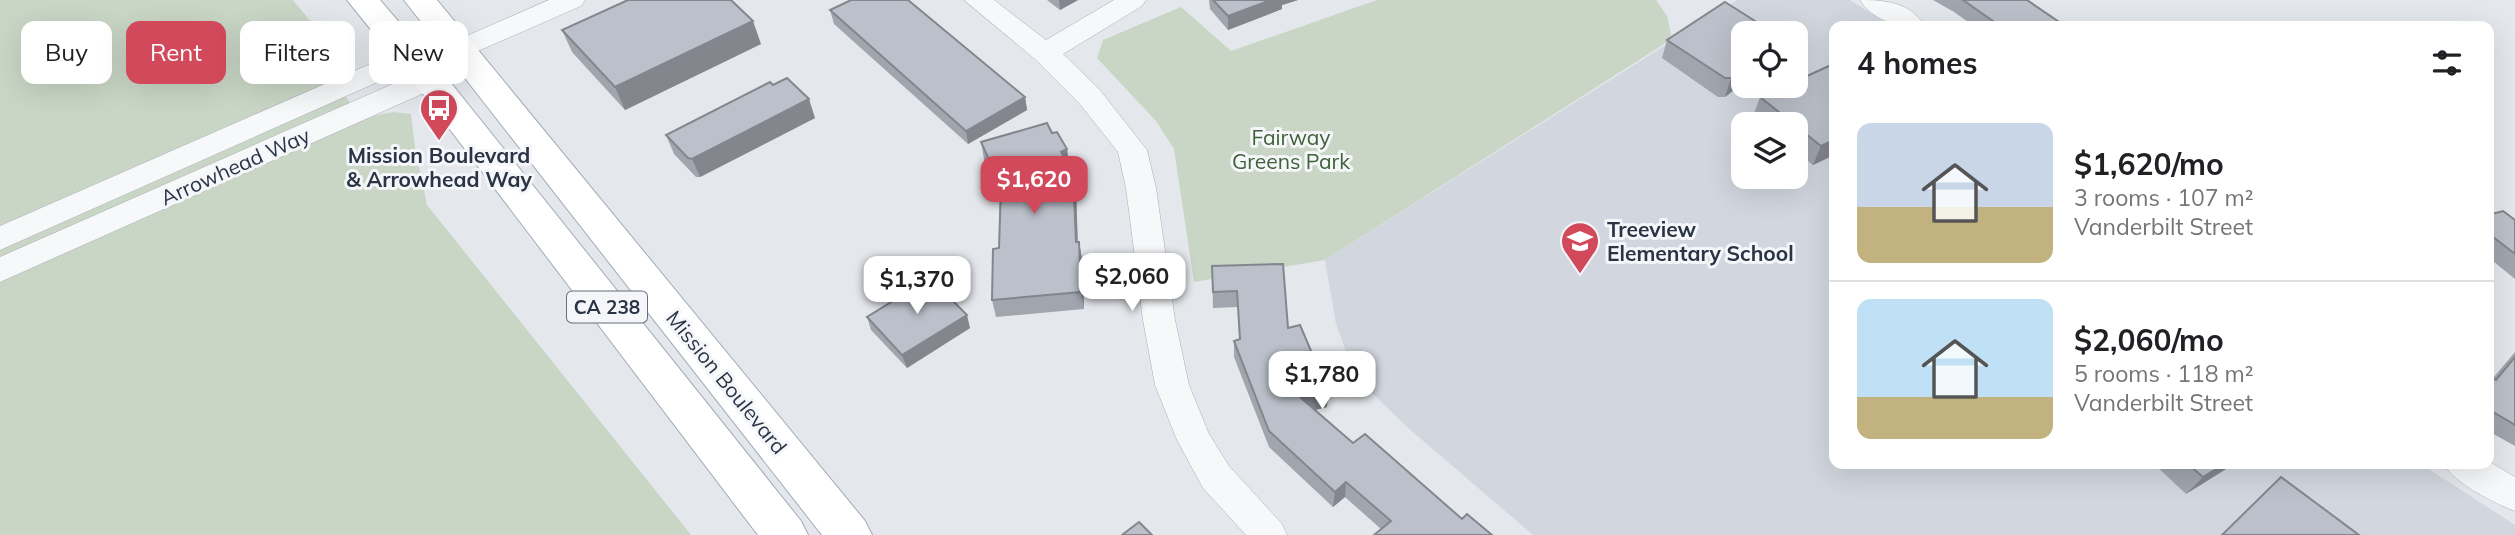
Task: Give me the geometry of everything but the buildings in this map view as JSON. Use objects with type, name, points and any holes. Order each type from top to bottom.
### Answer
[{"type":"main road","name":"CA 238","points":[[363,0],[381,21]]},
{"type":"main road","name":"Mission Boulevard","points":[[420,0],[438,21]]},
{"type":"main road","name":"Mission Boulevard","points":[[468,58],[849,535]]},
{"type":"main road","name":"CA 238","points":[[433,84],[785,535]]},
{"type":"street","name":"Arrowhead Way","points":[[468,46],[572,0]]},
{"type":"street","points":[[976,0],[1045,53],[1089,96],[1132,150],[1141,188],[1172,385],[1194,440],[1216,478],[1269,535]]},
{"type":"street","points":[[1045,53],[1133,0]]},
{"type":"street","points":[[1873,0],[1904,21]]},
{"type":"street","name":"Arrowhead Way","points":[[0,239],[381,84]]},
{"type":"street","name":"Arrowhead Way","points":[[0,270],[387,84]]},
{"type":"street","points":[[2471,469],[2515,495]]},
{"type":"shaded area","name":"Treeview Elementary School","points":[[1737,0],[1850,0],[1884,21],[1829,21],[1829,469],[2429,469],[2515,525],[2515,535],[1533,535],[1407,427],[1370,391],[1348,357],[1336,324],[1325,260]]},
{"type":"green space","points":[[0,0],[293,0],[310,21],[240,21],[240,84],[336,84],[361,118],[394,112],[411,114],[427,205],[691,535],[0,535]]},
{"type":"green space","name":"Fairway Greens Park","points":[[1377,0],[1656,0],[1667,16],[1672,39],[1325,260],[1194,282],[1174,149],[1156,121],[1097,58],[1103,40],[1181,7],[1231,51]]},
{"type":"place","name":"Mission Boulevard & Arrowhead Way","points":[[439,142]]},
{"type":"place","name":"Treeview Elementary School","points":[[1580,275]]}]
